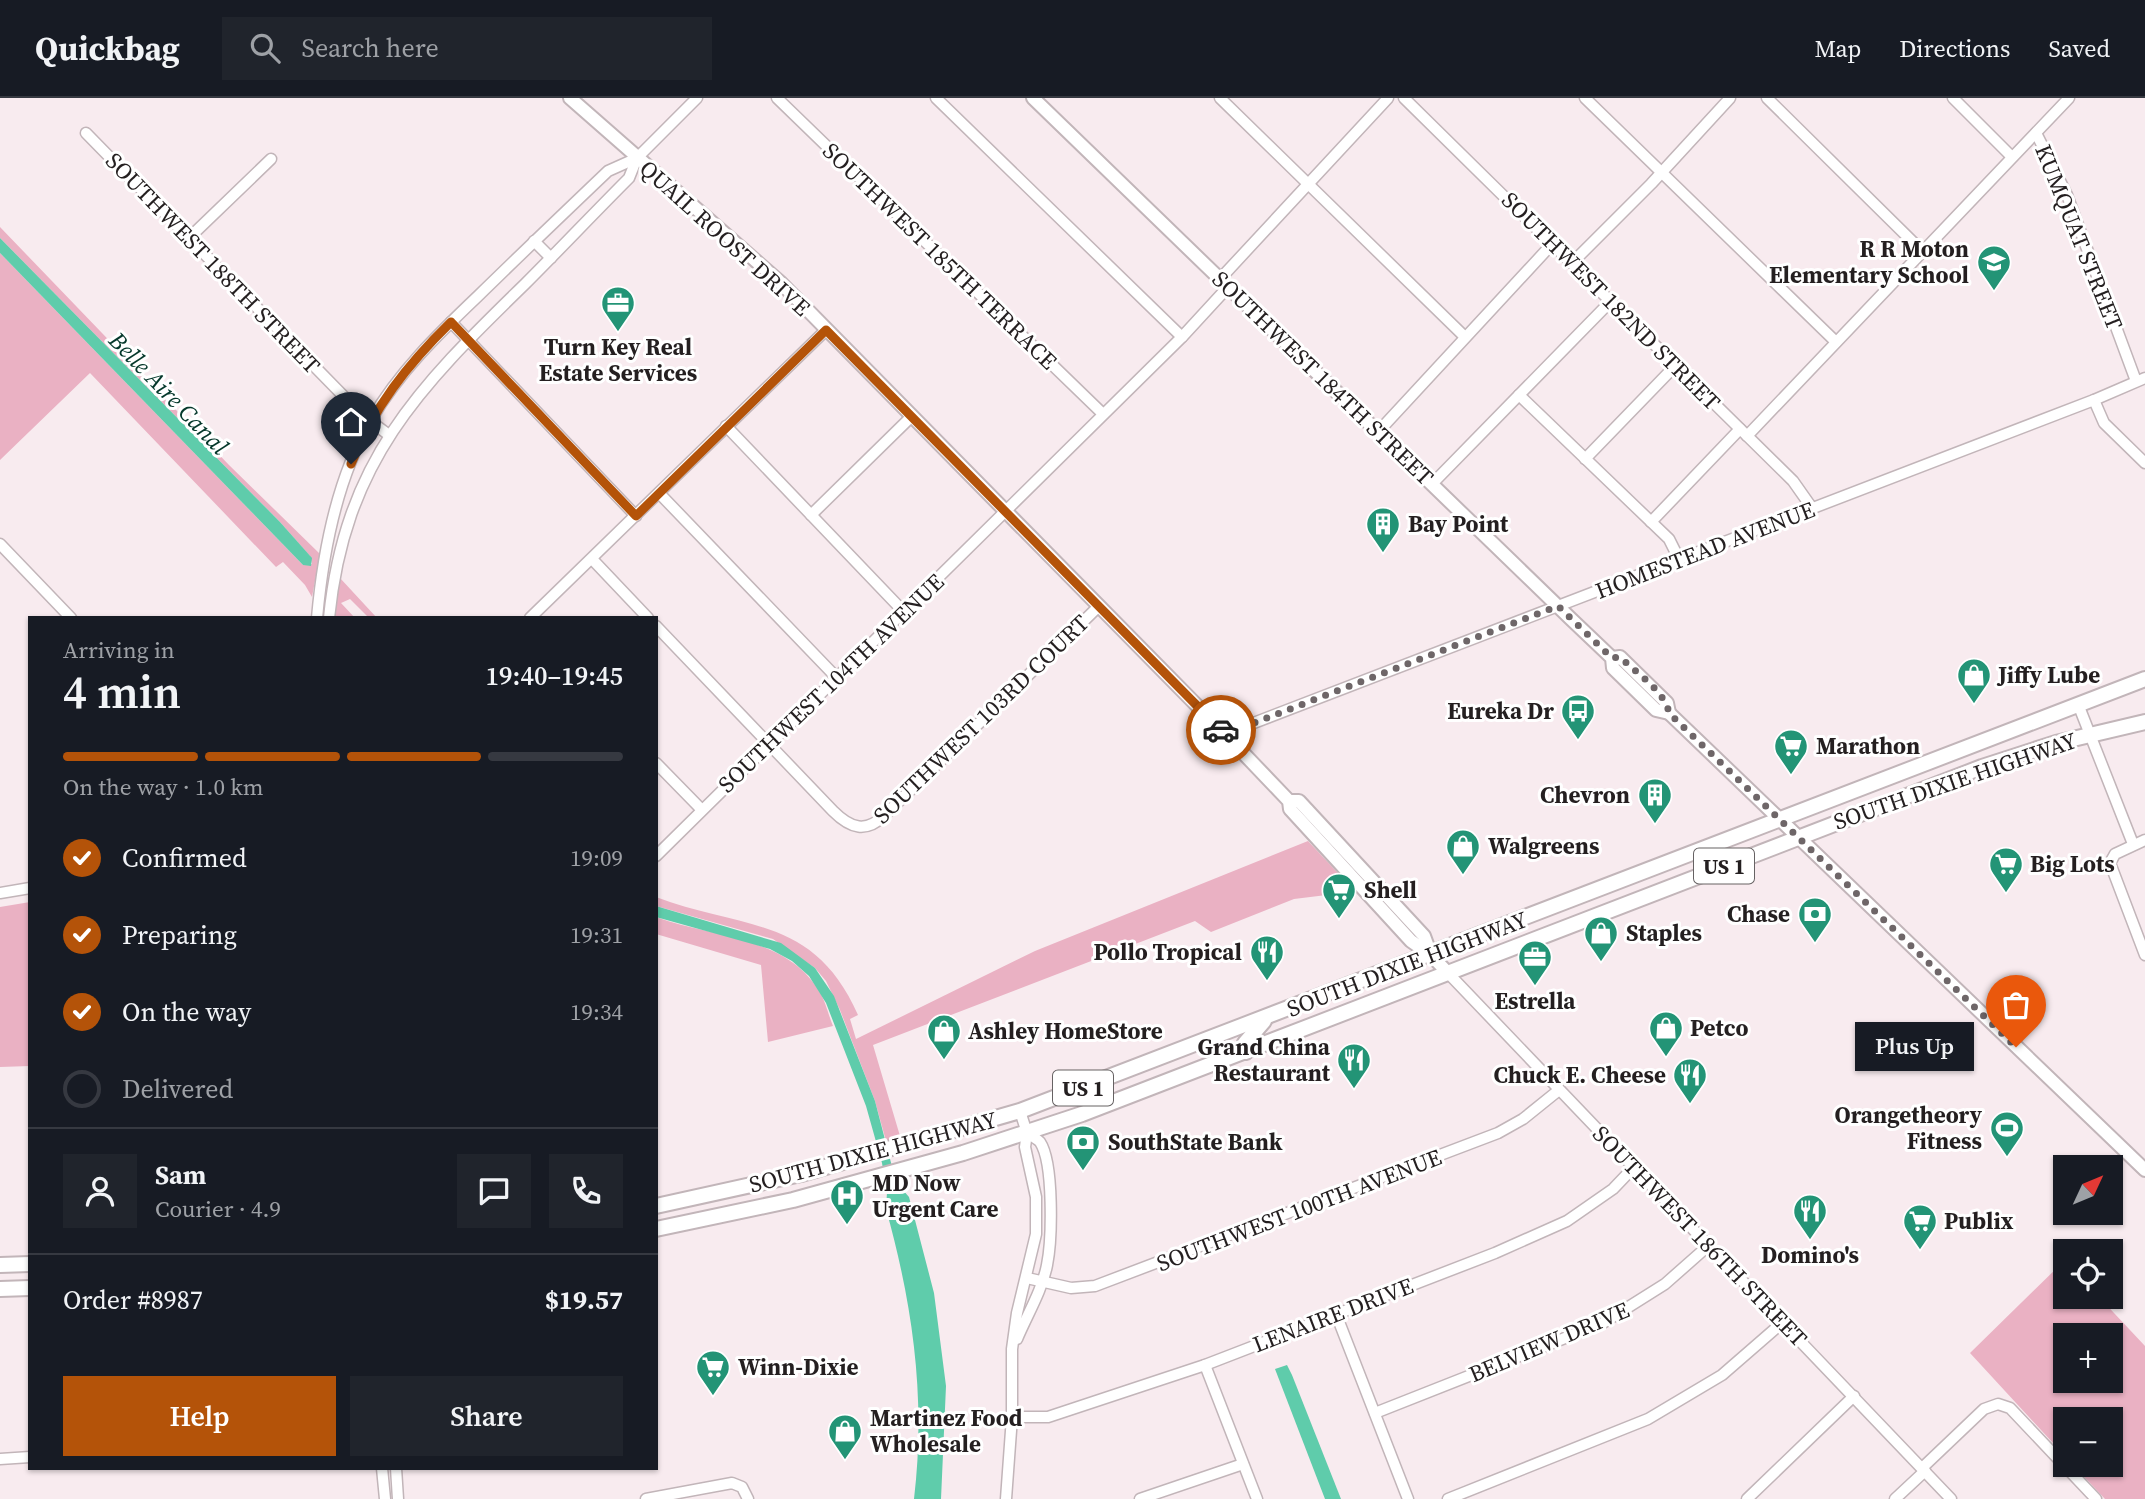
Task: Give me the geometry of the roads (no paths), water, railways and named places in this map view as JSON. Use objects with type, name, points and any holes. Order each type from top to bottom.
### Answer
[{"type":"highway","name":"SOUTH DIXIE HIGHWAY","points":[[658,1206],[895,1149],[1020,1111],[2145,679]]},
{"type":"highway","name":"SOUTH DIXIE HIGHWAY","points":[[658,1229],[793,1200],[1027,1133],[1246,1052],[2019,754],[2145,722]]},
{"type":"highway","points":[[2010,730],[2019,754]]},
{"type":"highway","points":[[1643,872],[1652,894]]},
{"type":"highway","points":[[1246,1052],[1245,1043],[1268,1017]]},
{"type":"highway","points":[[1219,1062],[1233,1047],[1241,1028]]},
{"type":"highway","points":[[0,1265],[28,1264]]},
{"type":"highway","points":[[0,1289],[28,1288]]},
{"type":"main road","name":"QUAIL ROOST DRIVE","points":[[570,98],[763,267],[1289,801],[1299,801],[1424,936],[1432,955],[1448,973]]},
{"type":"main road","name":"SOUTHWEST 184TH STREET","points":[[1041,101],[1224,283],[1612,658],[1613,668],[1656,710],[1669,713],[1777,820],[2145,1170]]},
{"type":"street","points":[[317,616],[322,577],[341,494],[371,421],[401,376],[451,322],[608,171],[637,158],[697,98]]},
{"type":"street","name":"SOUTHWEST 185TH TERRACE","points":[[776,98],[1103,414]]},
{"type":"street","points":[[936,98],[1182,337]]},
{"type":"street","points":[[1220,98],[1465,337]]},
{"type":"street","points":[[1224,283],[1308,184],[1388,98]]},
{"type":"street","name":"SOUTHWEST 182ND STREET","points":[[1404,98],[1800,488],[1812,508]]},
{"type":"street","points":[[1585,98],[1836,342]]},
{"type":"street","points":[[1573,262],[1730,98]]},
{"type":"street","points":[[1767,98],[1923,252]]},
{"type":"street","points":[[1953,98],[2012,157]]},
{"type":"street","points":[[1651,522],[1836,342],[2069,98]]},
{"type":"street","name":"KUMQUAT STREET","points":[[2036,132],[2052,160],[2141,379]]},
{"type":"street","name":"SOUTHWEST 188TH STREET","points":[[86,133],[371,421],[389,435]]},
{"type":"street","points":[[329,616],[335,577],[348,525],[364,482],[389,435],[423,387],[629,178],[637,158]]},
{"type":"street","points":[[189,238],[271,159]]},
{"type":"street","points":[[534,241],[551,258]]},
{"type":"street","points":[[1378,432],[1553,243]]},
{"type":"street","name":"SOUTHWEST 104TH AVENUE","points":[[658,854],[1182,337],[1224,283]]},
{"type":"street","points":[[1432,484],[1611,301]]},
{"type":"street","points":[[451,322],[636,516]]},
{"type":"street","points":[[532,616],[826,330]]},
{"type":"street","points":[[1585,459],[1675,366]]},
{"type":"street","name":"HOMESTEAD AVENUE","points":[[1225,734],[2094,400],[2141,379]]},
{"type":"street","points":[[1519,395],[1670,541],[1679,559]]},
{"type":"street","points":[[2094,400],[2104,423],[2145,463]]},
{"type":"street","points":[[811,515],[912,416]]},
{"type":"street","points":[[726,426],[903,611]]},
{"type":"street","points":[[659,493],[836,677]]},
{"type":"street","points":[[0,544],[69,616]]},
{"type":"street","points":[[592,559],[646,616]]},
{"type":"street","name":"SOUTHWEST 103RD COURT","points":[[768,743],[841,820],[861,829],[872,826],[1099,606]]},
{"type":"street","points":[[658,628],[768,743]]},
{"type":"street","points":[[2078,704],[2133,844]]},
{"type":"street","points":[[658,765],[701,809]]},
{"type":"street","points":[[2145,840],[2115,854],[2110,863],[2143,943],[2145,955]]},
{"type":"street","points":[[0,893],[28,888]]},
{"type":"street","name":"SOUTHWEST 186TH STREET","points":[[1448,973],[1951,1499]]},
{"type":"street","name":"SOUTHWEST 100TH AVENUE","points":[[1027,1278],[1071,1288],[1087,1287],[1163,1263],[1498,1133],[1523,1119],[1559,1090]]},
{"type":"street","points":[[1006,1499],[1012,1417],[1012,1349],[1037,1219],[1036,1197],[1025,1147],[1027,1133],[1020,1111]]},
{"type":"street","points":[[1012,1349],[1042,1282],[1049,1247],[1051,1206],[1040,1143],[1027,1133]]},
{"type":"street","name":"LENAIRE DRIVE","points":[[1012,1417],[1051,1416],[1205,1365],[1552,1229],[1601,1198],[1634,1167]]},
{"type":"street","name":"BELVIEW DRIVE","points":[[1375,1413],[1603,1323],[1665,1284],[1709,1246]]},
{"type":"street","points":[[1336,1314],[1408,1499]]},
{"type":"street","points":[[1448,1499],[1648,1419],[1713,1380],[1783,1322]]},
{"type":"street","points":[[1205,1365],[1257,1499]]},
{"type":"street","points":[[1747,1499],[1854,1396]]},
{"type":"street","points":[[1895,1499],[1984,1409],[2003,1405],[2010,1408],[2096,1499]]},
{"type":"street","points":[[0,1459],[28,1457]]},
{"type":"street","points":[[1140,1499],[1243,1464]]},
{"type":"street","points":[[382,1470],[385,1499]]},
{"type":"street","points":[[396,1470],[398,1499]]},
{"type":"street","points":[[646,1499],[729,1483],[742,1488],[748,1499]]},
{"type":"place","name":"R R Moton Elementary School","points":[[1994,292]]},
{"type":"place","name":"Turn Key Real Estate Services","points":[[618,333]]},
{"type":"place","name":"Bay Point","points":[[1383,554]]},
{"type":"place","name":"Jiffy Lube","points":[[1974,705]]},
{"type":"place","name":"Eureka Dr","points":[[1578,741]]},
{"type":"place","name":"Marathon","points":[[1791,776]]},
{"type":"place","name":"Chevron","points":[[1655,825]]},
{"type":"place","name":"Walgreens","points":[[1463,876]]},
{"type":"place","name":"Big Lots","points":[[2006,894]]},
{"type":"place","name":"Shell","points":[[1339,920]]},
{"type":"place","name":"Chase","points":[[1815,944]]},
{"type":"place","name":"Staples","points":[[1601,963]]},
{"type":"place","name":"Pollo Tropical","points":[[1267,982]]},
{"type":"place","name":"Estrella","points":[[1535,987]]},
{"type":"place","name":"Plus Up","points":[[2016,1047]]},
{"type":"place","name":"Petco","points":[[1666,1058]]},
{"type":"place","name":"Ashley HomeStore","points":[[944,1061]]},
{"type":"place","name":"Grand China Restaurant","points":[[1354,1090]]},
{"type":"place","name":"Chuck E. Cheese","points":[[1690,1105]]},
{"type":"place","name":"Orangetheory Fitness","points":[[2007,1158]]},
{"type":"place","name":"SouthState Bank","points":[[1083,1172]]},
{"type":"place","name":"MD Now Urgent Care","points":[[847,1226]]},
{"type":"place","name":"Domino's","points":[[1810,1241]]},
{"type":"place","name":"Publix","points":[[1920,1251]]},
{"type":"place","name":"Winn-Dixie","points":[[713,1397]]},
{"type":"place","name":"Martinez Food Wholesale","points":[[845,1461]]},
{"type":"water label","name":"Belle Aire Canal","points":[[169,393]]}]
